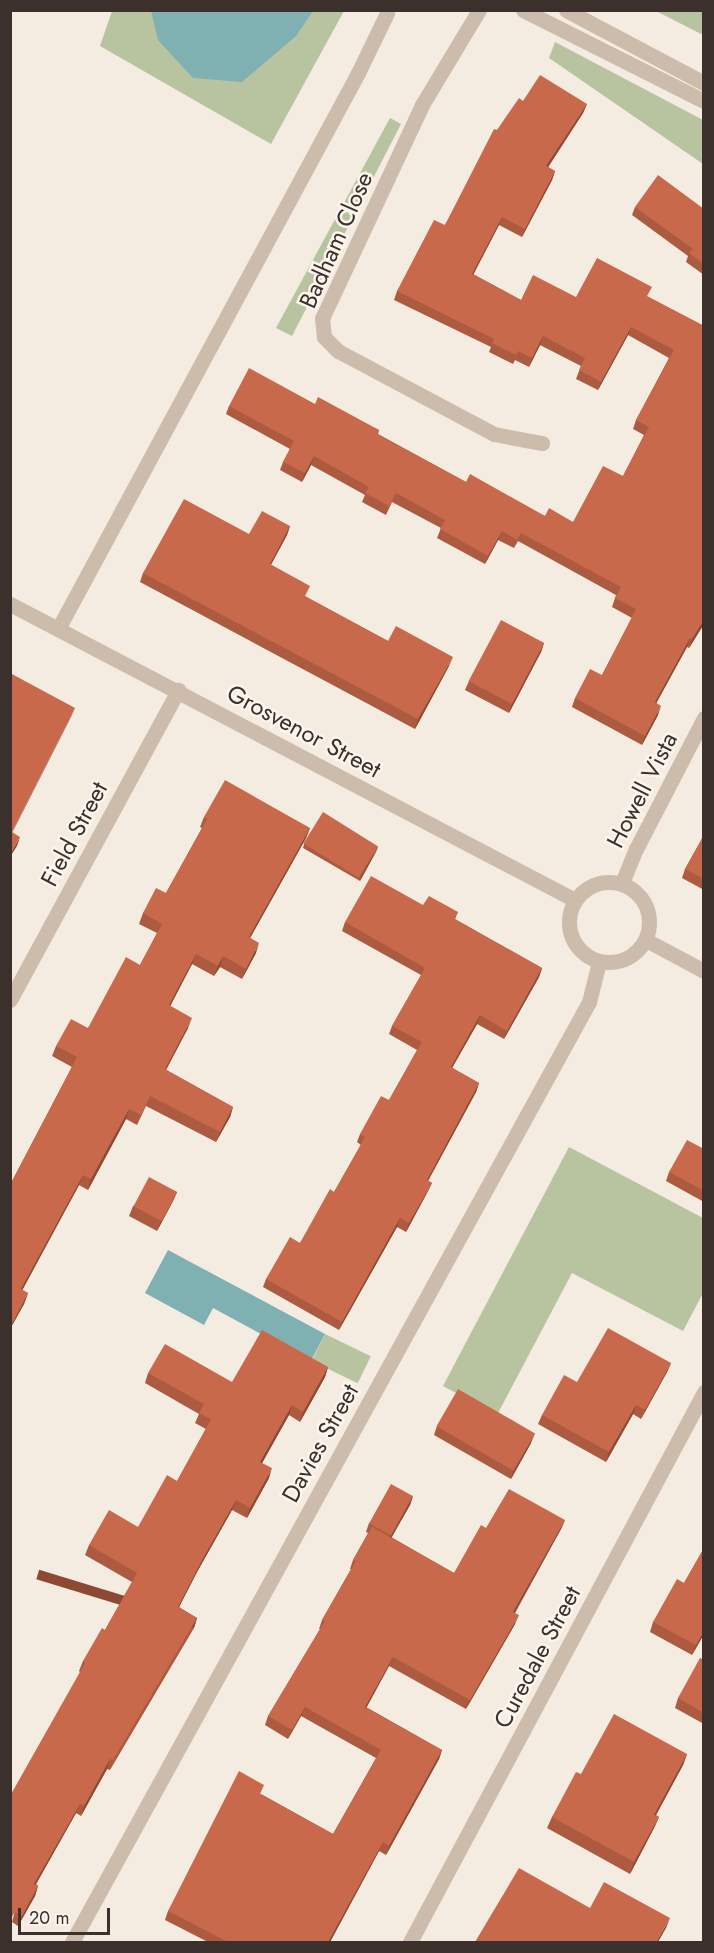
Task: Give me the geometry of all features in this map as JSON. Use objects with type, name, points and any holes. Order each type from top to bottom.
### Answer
[{"type":"street","name":"Badham Close","points":[[479,10],[417,116],[322,318],[324,337],[338,351],[494,434],[542,443]]},
{"type":"street","points":[[523,10],[704,101]]},
{"type":"street","points":[[566,10],[704,82]]},
{"type":"street","points":[[58,629],[358,73],[387,13]]},
{"type":"street","name":"Grosvenor Street","points":[[10,604],[575,900]]},
{"type":"street","name":"Field Street","points":[[10,1000],[178,690]]},
{"type":"street","name":"Howell Vista","points":[[621,883],[640,840],[704,718]]},
{"type":"street","points":[[595,883],[621,883],[641,896],[650,917],[646,940],[627,960],[599,962],[578,948],[574,940],[568,924],[575,900],[595,883]]},
{"type":"street","points":[[646,940],[704,971]]},
{"type":"street","name":"Davies Street","points":[[72,1942],[589,1002],[599,962]]},
{"type":"street","name":"Curedale Street","points":[[410,1942],[704,1392]]},
{"type":"green space","points":[[112,11],[344,11],[271,144],[100,46]]},
{"type":"green space","points":[[656,11],[703,11],[703,35]]},
{"type":"green space","points":[[555,42],[703,120],[703,164],[549,58]]},
{"type":"green space","points":[[390,118],[401,124],[292,336],[276,328]]},
{"type":"green space","points":[[569,1147],[703,1218],[703,1293],[683,1331],[572,1273],[497,1415],[443,1386]]},
{"type":"green space","points":[[325,1334],[371,1356],[358,1383],[312,1361]]},
{"type":"water","points":[[151,10],[313,11],[296,36],[242,82],[193,78],[158,40]]},
{"type":"water","points":[[168,1250],[325,1334],[311,1361],[213,1308],[204,1325],[145,1293]]},
{"type":"building","points":[[540,75],[587,104],[546,166],[555,171],[525,229],[502,217],[472,274],[521,300],[533,275],[576,297],[597,258],[652,287],[647,296],[704,326],[704,620],[692,639],[690,638],[655,702],[661,706],[645,736],[575,698],[590,669],[602,675],[636,609],[615,598],[621,587],[521,533],[517,540],[502,531],[488,556],[440,529],[445,520],[396,493],[389,506],[365,493],[369,487],[314,456],[305,473],[283,462],[294,441],[229,406],[249,368],[315,404],[318,397],[379,430],[377,434],[466,482],[470,474],[545,516],[549,508],[573,522],[603,466],[623,476],[649,427],[636,420],[674,350],[631,327],[601,382],[579,370],[585,358],[543,336],[532,358],[518,351],[516,355],[492,343],[494,339],[397,291],[434,220],[445,225],[494,129],[497,130],[519,98],[523,101]]},
{"type":"building","points":[[658,175],[704,209],[704,264],[689,253],[693,249],[635,207]]},
{"type":"building","points":[[184,499],[249,534],[262,511],[290,526],[270,564],[310,586],[305,596],[388,641],[396,626],[453,657],[418,719],[143,573]]},
{"type":"building","points":[[501,620],[544,643],[512,704],[469,681]]},
{"type":"building","points":[[10,673],[75,708],[12,832],[20,837],[10,854]]},
{"type":"building","points":[[225,780],[310,828],[249,937],[259,943],[246,969],[223,956],[218,966],[196,954],[169,1005],[192,1018],[165,1069],[233,1107],[220,1132],[150,1096],[141,1115],[129,1109],[91,1179],[83,1175],[21,1289],[28,1293],[13,1322],[10,1321],[10,1185],[77,1057],[56,1046],[71,1019],[88,1028],[126,957],[140,965],[162,924],[143,913],[156,888],[166,893],[207,819],[204,817]]},
{"type":"building","points":[[323,812],[378,846],[359,878],[303,843]]},
{"type":"building","points":[[704,835],[704,879],[685,869]]},
{"type":"building","points":[[371,876],[423,905],[429,896],[458,912],[454,919],[542,968],[507,1031],[480,1015],[451,1067],[479,1083],[427,1180],[432,1183],[409,1223],[400,1218],[342,1322],[266,1279],[290,1237],[300,1243],[330,1189],[334,1192],[365,1137],[360,1134],[381,1096],[389,1100],[422,1042],[392,1026],[425,968],[345,922]]},
{"type":"building","points":[[687,1140],[704,1149],[704,1191],[669,1172]]},
{"type":"building","points":[[149,1177],[177,1192],[162,1221],[134,1206]]},
{"type":"building","points":[[608,1328],[671,1363],[645,1410],[636,1405],[609,1452],[542,1415],[564,1375],[577,1382]]},
{"type":"building","points":[[262,1330],[328,1367],[303,1412],[292,1405],[260,1462],[272,1468],[250,1508],[236,1500],[178,1607],[197,1618],[113,1760],[110,1759],[84,1806],[80,1804],[34,1884],[38,1886],[22,1916],[15,1912],[10,1920],[10,1796],[85,1663],[83,1661],[102,1628],[105,1630],[137,1573],[89,1545],[109,1510],[138,1527],[167,1475],[177,1481],[211,1419],[199,1413],[204,1404],[148,1373],[165,1344],[232,1382]]},
{"type":"building","points":[[458,1389],[535,1434],[514,1471],[436,1426]]},
{"type":"building","points":[[391,1484],[413,1496],[391,1535],[369,1523]]},
{"type":"building","points":[[509,1489],[565,1520],[513,1612],[519,1615],[470,1700],[393,1657],[365,1707],[442,1750],[389,1846],[383,1842],[328,1942],[228,1942],[168,1911],[239,1771],[264,1785],[260,1794],[333,1834],[381,1750],[305,1707],[292,1730],[268,1716],[325,1621],[322,1620],[356,1561],[353,1560],[372,1527],[454,1573],[481,1525],[486,1528]]},
{"type":"building","points":[[704,1548],[704,1631],[696,1645],[653,1622],[677,1579],[684,1583]]},
{"type":"building","points":[[700,1658],[704,1660],[704,1713],[678,1698]]},
{"type":"building","points":[[614,1714],[687,1754],[654,1815],[659,1817],[634,1862],[552,1817],[576,1772],[581,1774]]},
{"type":"building","points":[[519,1868],[590,1908],[604,1882],[670,1918],[656,1942],[475,1942]]}]
